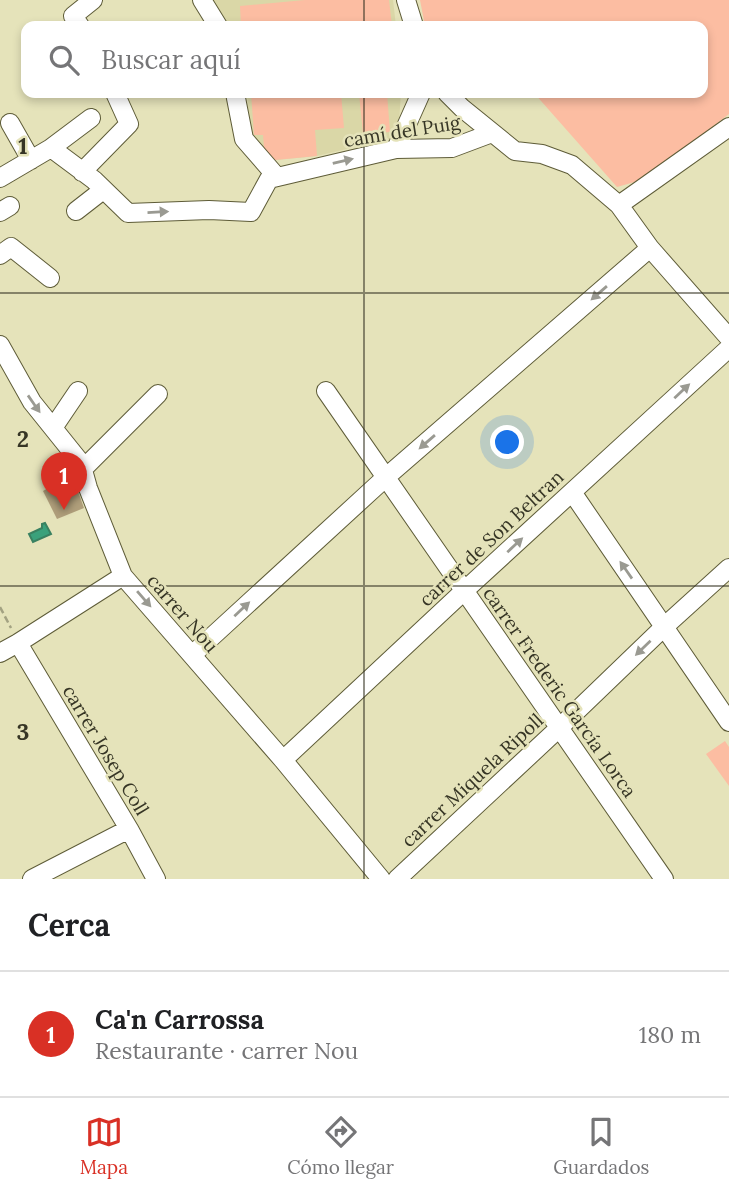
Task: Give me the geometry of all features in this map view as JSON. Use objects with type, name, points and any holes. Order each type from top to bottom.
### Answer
[{"type":"street","points":[[76,21],[73,16],[93,0]]},
{"type":"street","points":[[202,0],[215,21]]},
{"type":"street","points":[[407,0],[413,21]]},
{"type":"street","points":[[82,172],[129,124],[117,98]]},
{"type":"street","points":[[51,148],[128,213],[209,210],[251,212],[269,179],[277,177],[244,139],[236,98]]},
{"type":"street","points":[[396,149],[419,98]]},
{"type":"street","name":"camí del Puig","points":[[453,98],[515,151],[542,155],[572,165],[619,205],[650,248],[729,338]]},
{"type":"street","points":[[0,178],[51,148],[91,118]]},
{"type":"street","points":[[10,123],[31,160]]},
{"type":"street","points":[[619,205],[729,127]]},
{"type":"street","name":"camí del Puig","points":[[277,177],[396,149],[452,148],[492,133]]},
{"type":"street","points":[[76,211],[103,190]]},
{"type":"street","points":[[0,256],[11,247],[50,278]]},
{"type":"street","points":[[192,655],[385,478],[650,248]]},
{"type":"street","name":"carrer de Son Beltran","points":[[283,761],[729,348]]},
{"type":"street","name":"carrer Nou","points":[[1,349],[32,402],[81,463],[88,488],[123,576],[381,879]]},
{"type":"street","points":[[53,428],[78,391]]},
{"type":"street","name":"carrer Frederic García Lorca","points":[[326,391],[664,879]]},
{"type":"street","points":[[83,469],[158,394]]},
{"type":"street","points":[[572,492],[729,722]]},
{"type":"street","name":"carrer Miquela Ripoll","points":[[397,879],[729,568]]},
{"type":"street","points":[[0,653],[123,576]]},
{"type":"street","name":"carrer Josep Coll","points":[[18,643],[156,879]]},
{"type":"street","points":[[32,879],[129,829]]},
{"type":"path","points":[[0,607],[18,643]]},
{"type":"shaded area","points":[[209,0],[393,0],[395,21],[225,21]]},
{"type":"shaded area","points":[[305,0],[389,0],[391,21],[241,21],[240,6]]},
{"type":"shaded area","points":[[420,0],[729,0],[729,114],[645,179],[617,187],[538,98],[708,98],[708,21],[424,21]]},
{"type":"shaded area","points":[[247,98],[401,98],[398,137],[317,156],[265,161],[250,136]]},
{"type":"shaded area","points":[[251,98],[341,98],[344,128],[315,130],[317,156],[265,161],[263,135],[254,135]]},
{"type":"shaded area","points":[[359,98],[387,98],[390,132],[363,134]]},
{"type":"shaded area","points":[[45,523],[51,534],[33,542],[29,534],[42,528]]},
{"type":"shaded area","points":[[725,741],[729,747],[729,786],[706,754]]},
{"type":"building","points":[[72,474],[84,508],[57,519],[43,491]]},
{"type":"place","name":"Ca'n Carrossa","points":[[64,510]]}]
